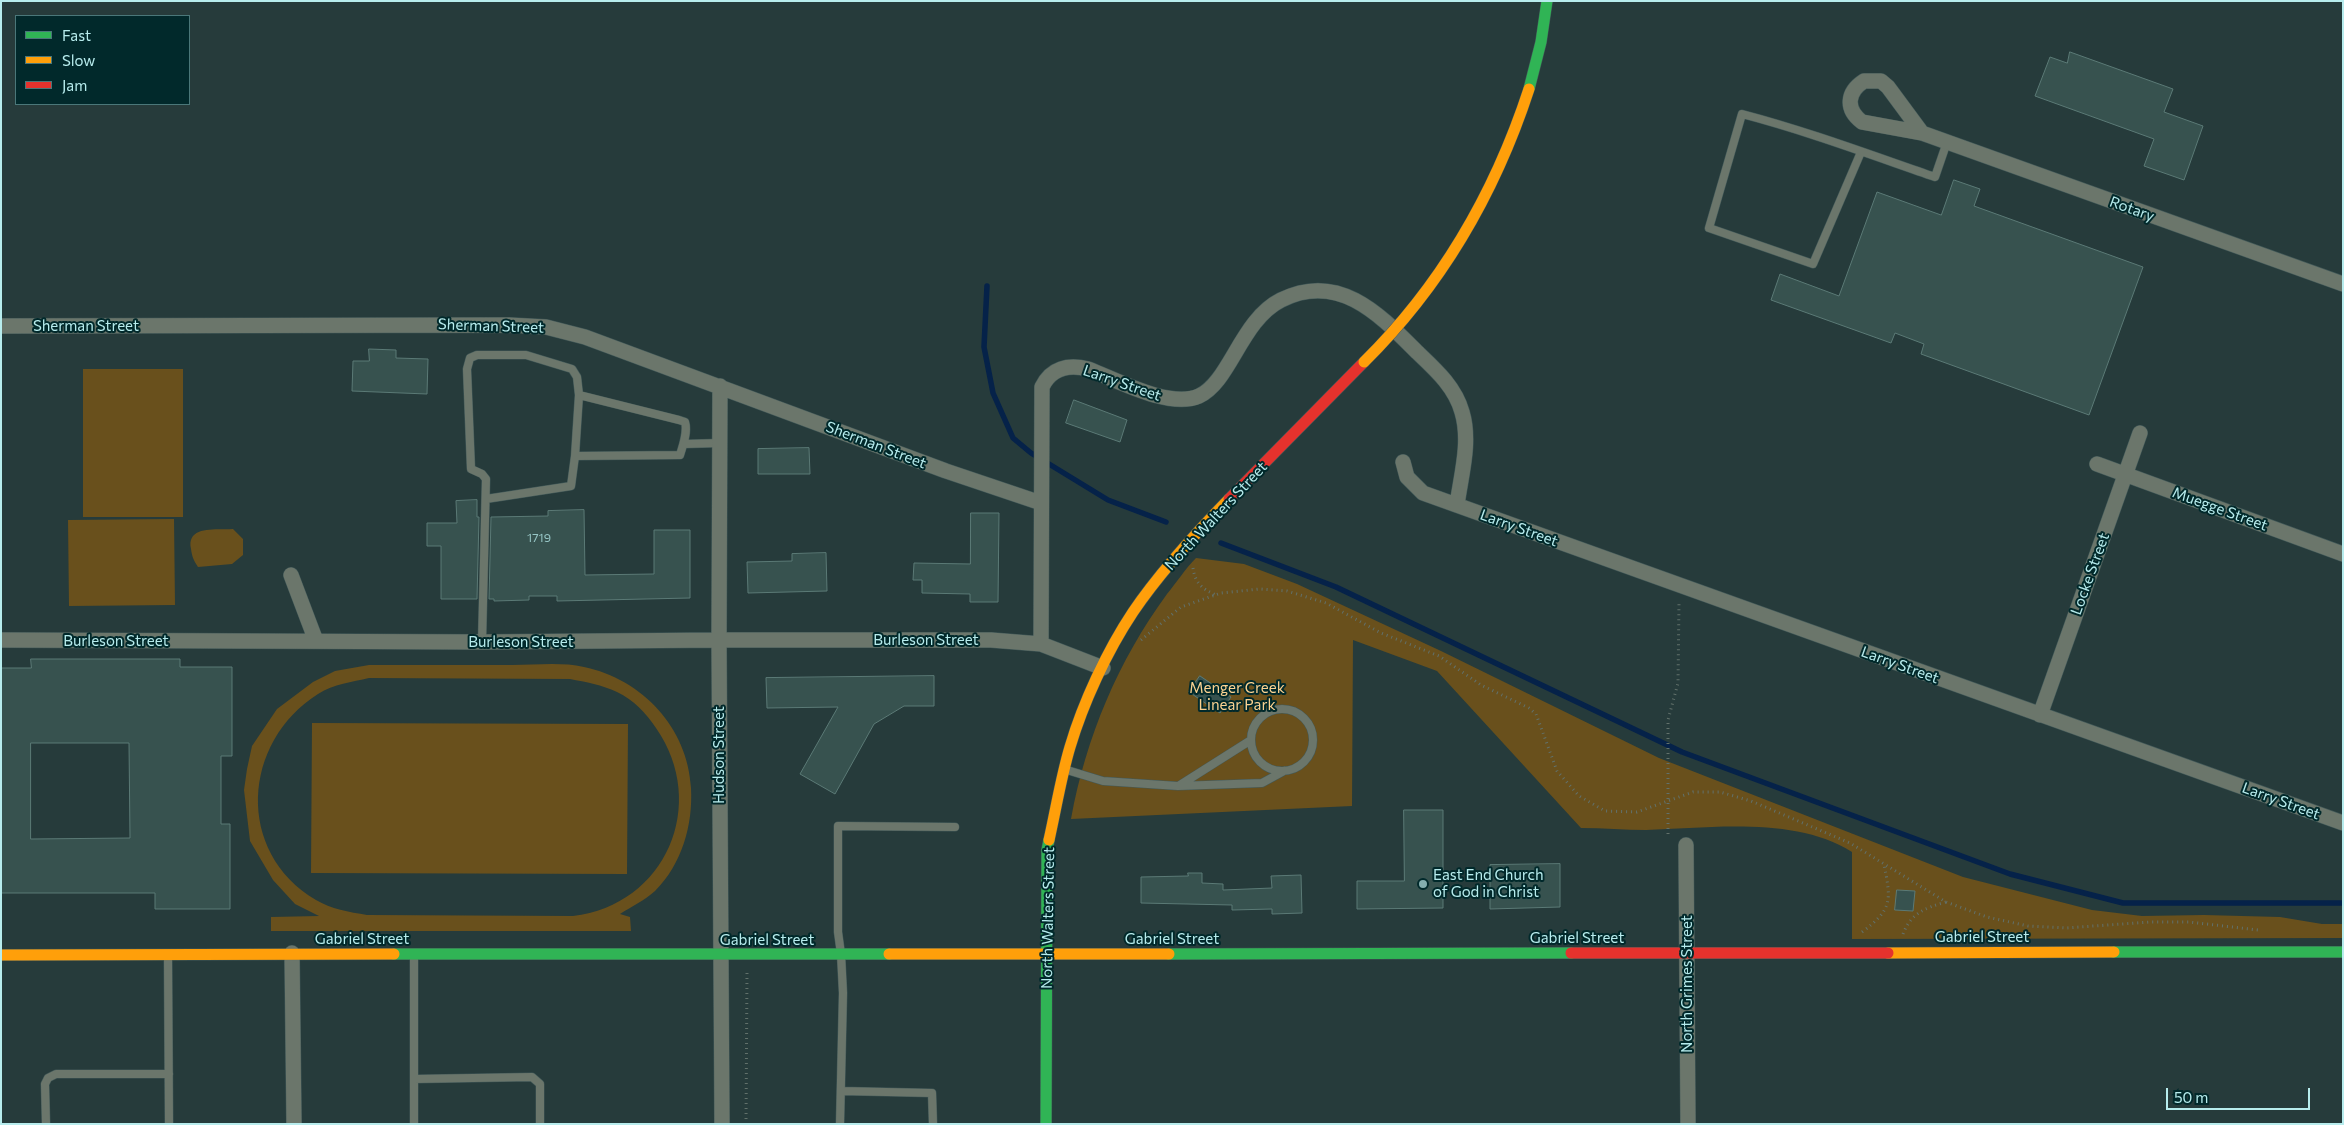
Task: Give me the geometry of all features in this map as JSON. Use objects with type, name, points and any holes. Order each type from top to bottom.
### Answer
[{"type":"street","name":"North Walters Street","points":[[1046,1124],[1047,850],[1070,747],[1086,704],[1133,612],[1193,537],[1408,316],[1465,236],[1510,144],[1526,102],[1540,43],[1546,1]]},
{"type":"street","name":"Rotary","points":[[1922,132],[1888,87],[1882,82],[1864,81],[1852,92],[1849,101],[1851,109],[1862,122],[1922,132],[2343,284]]},
{"type":"street","name":"Larry Street","points":[[1040,503],[1042,387],[1054,371],[1078,367],[1164,398],[1178,400],[1198,396],[1213,386],[1244,336],[1266,310],[1282,300],[1305,292],[1330,292],[1350,297],[1381,316],[1446,380],[1458,398],[1463,414],[1466,442],[1457,505]]},
{"type":"street","name":"Sherman Street","points":[[1,326],[509,324],[546,327],[585,337],[946,471],[1040,503]]},
{"type":"street","name":"Hudson Street","points":[[720,386],[719,640],[722,1124]]},
{"type":"street","name":"Locke Street","points":[[2040,715],[2140,433]]},
{"type":"street","name":"Larry Street","points":[[1403,462],[1407,477],[1423,493],[2343,823]]},
{"type":"street","name":"Muegge Street","points":[[2097,464],[2343,554]]},
{"type":"street","points":[[1040,503],[1041,644]]},
{"type":"street","points":[[291,574],[316,641]]},
{"type":"street","name":"Burleson Street","points":[[1,640],[482,642],[991,640],[1041,644],[1103,668]]},
{"type":"street","name":"North Grimes Street","points":[[1686,845],[1688,1124]]},
{"type":"street","name":"Gabriel Street","points":[[1,956],[292,953],[1046,955],[1687,952],[2343,952]]},
{"type":"street","points":[[292,953],[294,1124]]},
{"type":"lane","points":[[1861,152],[1813,264],[1709,228],[1742,114],[1780,124],[1934,177],[1947,142]]},
{"type":"lane","points":[[482,642],[486,479],[482,474],[471,469],[467,368],[470,358],[477,356],[526,355],[572,368],[577,377],[579,395],[571,486],[486,499]]},
{"type":"lane","points":[[575,456],[674,456],[680,455],[684,444],[685,422],[579,395]]},
{"type":"lane","points":[[684,444],[720,444]]},
{"type":"lane","points":[[1065,769],[1103,781],[1178,786],[1262,783],[1284,771],[1294,769],[1302,763],[1312,746],[1312,735],[1309,725],[1303,717],[1284,709],[1264,714],[1252,730],[1250,740],[1252,750],[1264,766],[1284,771]]},
{"type":"lane","points":[[1178,786],[1250,740]]},
{"type":"lane","points":[[840,1124],[842,954],[838,932],[838,826],[955,827]]},
{"type":"lane","points":[[168,954],[169,1124]]},
{"type":"lane","points":[[414,954],[414,1124]]},
{"type":"lane","points":[[46,1124],[45,1084],[48,1078],[56,1074],[169,1074]]},
{"type":"lane","points":[[414,1079],[532,1077],[540,1084],[540,1124]]},
{"type":"lane","points":[[841,1091],[932,1093],[933,1124]]},
{"type":"path","points":[[1192,565],[1198,583],[1202,588],[1216,595]]},
{"type":"path","points":[[1134,646],[1181,607],[1216,595],[1260,589],[1287,591],[1326,603],[1381,633],[1439,656],[1481,685],[1529,708],[1536,714],[1557,771],[1578,796],[1605,811],[1620,813],[1638,812],[1693,792],[1720,792],[1751,801],[1850,843],[1946,902],[1987,917],[2028,926],[2066,928],[2150,922],[2189,922],[2265,931]]},
{"type":"path","points":[[1668,834],[1668,720],[1678,683],[1679,601]]},
{"type":"path","points":[[1854,936],[1883,916],[1889,886],[1884,864]]},
{"type":"path","points":[[1903,935],[1911,919],[1920,911],[1946,902]]},
{"type":"path","points":[[746,1124],[746,980],[748,954]]},
{"type":"green space","points":[[83,369],[183,369],[183,517],[83,517]]},
{"type":"green space","points":[[174,519],[175,605],[69,606],[68,520]]},
{"type":"green space","points":[[233,529],[243,539],[243,555],[232,564],[198,567],[191,552],[193,536],[204,530]]},
{"type":"green space","name":"Menger Creek Linear Park","points":[[1196,558],[1244,564],[1297,584],[1441,651],[1659,758],[1963,877],[2092,910],[2142,916],[2280,917],[2322,924],[2343,924],[2343,938],[1852,939],[1852,852],[1830,841],[1805,833],[1779,829],[1752,827],[1646,830],[1581,828],[1437,671],[1353,640],[1352,806],[1071,819],[1085,759],[1106,701],[1119,673],[1149,620]]},
{"type":"green space","points":[[369,665],[567,665],[584,667],[605,673],[643,695],[671,727],[681,745],[688,766],[691,802],[688,830],[679,856],[672,869],[655,891],[620,914],[630,917],[631,931],[271,931],[271,917],[319,916],[295,904],[273,880],[250,841],[244,790],[252,746],[277,709],[313,682],[335,671]],"holes":[[[369,678],[570,679],[611,690],[623,695],[634,703],[644,712],[656,728],[671,757],[678,788],[678,818],[669,846],[654,872],[633,893],[605,908],[573,916],[367,915],[334,908],[316,900],[290,879],[271,854],[261,826],[258,797],[263,768],[274,740],[293,715],[318,694],[337,686]]]},
{"type":"green space","points":[[312,723],[628,724],[627,874],[311,873]]},
{"type":"building","points":[[2070,52],[2173,89],[2164,112],[2203,126],[2184,180],[2144,166],[2154,139],[2035,96],[2050,57],[2067,63]]},
{"type":"building","points":[[1954,180],[1980,189],[1974,206],[2143,267],[2089,415],[1921,354],[1924,344],[1895,333],[1891,343],[1771,300],[1780,274],[1839,296],[1877,192],[1941,215]]},
{"type":"building","points":[[369,349],[396,350],[396,358],[428,359],[427,394],[352,391],[353,361],[369,361]]},
{"type":"building","points":[[1074,400],[1127,420],[1120,442],[1066,423]]},
{"type":"building","points":[[809,448],[810,474],[758,474],[758,449]]},
{"type":"building","points":[[477,500],[477,517],[479,517],[477,599],[441,599],[441,546],[427,546],[427,523],[457,523],[456,501]]},
{"type":"building","points":[[584,510],[585,575],[654,574],[654,530],[690,530],[690,598],[557,601],[557,596],[529,596],[529,600],[494,601],[494,599],[489,599],[491,517],[548,516],[548,511]]},
{"type":"building","points":[[971,513],[999,513],[998,602],[970,602],[970,594],[922,593],[922,580],[913,580],[914,563],[970,564]]},
{"type":"building","points":[[826,553],[827,591],[748,593],[747,562],[792,561],[792,554]]},
{"type":"building","points":[[31,659],[180,659],[180,667],[232,667],[232,756],[221,756],[221,824],[230,824],[230,909],[155,909],[155,893],[1,893],[1,668],[31,668]],"holes":[[[31,743],[129,743],[130,838],[31,839]]]},
{"type":"building","points":[[934,676],[934,706],[904,706],[874,724],[835,794],[800,774],[838,707],[767,708],[766,678]]},
{"type":"building","points":[[1200,676],[1231,697],[1220,713],[1189,692]]},
{"type":"building","name":"East End Church of God in Christ","points":[[1404,810],[1443,810],[1443,908],[1357,909],[1357,881],[1404,881]]},
{"type":"building","points":[[1560,864],[1560,907],[1490,909],[1490,865]]},
{"type":"building","points":[[1188,873],[1202,873],[1202,883],[1223,884],[1223,890],[1272,888],[1271,876],[1301,875],[1302,913],[1272,914],[1272,909],[1232,910],[1232,905],[1141,903],[1141,877],[1188,876]]},
{"type":"building","points":[[1897,890],[1915,891],[1913,911],[1895,910]]},
{"type":"waterway","points":[[987,286],[984,347],[993,393],[1013,438],[1031,453],[1108,500],[1166,522]]},
{"type":"waterway","points":[[1221,543],[1336,587],[1682,752],[2010,874],[2123,903],[2343,903]]},
{"type":"traffic: fast","points":[[1529,89],[1541,42],[1547,1]]},
{"type":"traffic: fast","points":[[1046,1124],[1047,850],[1049,840]]},
{"type":"traffic: fast","points":[[2114,952],[2343,952]]},
{"type":"traffic: fast","points":[[1169,954],[1571,953]]},
{"type":"traffic: fast","points":[[394,954],[889,954]]},
{"type":"traffic: slow","points":[[1364,362],[1418,301],[1442,269],[1463,236],[1500,165],[1529,89]]},
{"type":"traffic: slow","points":[[1049,840],[1070,747],[1082,713],[1105,660],[1123,627],[1155,582],[1229,499]]},
{"type":"traffic: slow","points":[[1888,953],[2114,952]]},
{"type":"traffic: slow","points":[[1,955],[394,954]]},
{"type":"traffic: slow","points":[[889,954],[1169,954]]},
{"type":"traffic: jam","points":[[1229,499],[1364,362]]},
{"type":"traffic: jam","points":[[1571,953],[1888,953]]},
{"type":"place","name":"East End Church of God in Christ","points":[[1423,884]]}]
